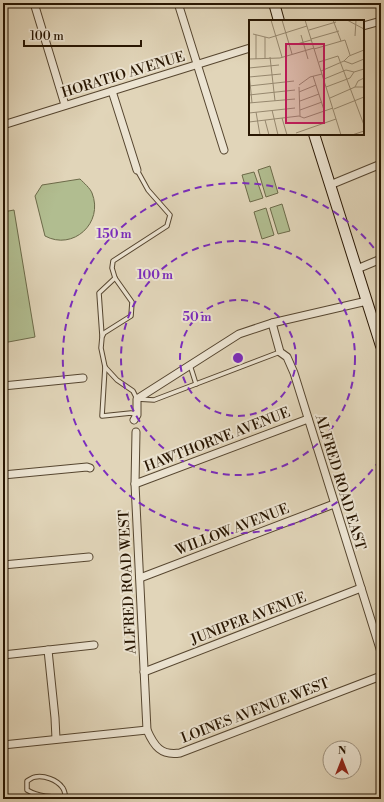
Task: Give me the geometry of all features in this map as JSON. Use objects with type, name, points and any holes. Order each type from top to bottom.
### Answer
[{"type":"main road","points":[[274,3],[279,20]]},
{"type":"main road","points":[[314,135],[381,346]]},
{"type":"street","points":[[34,3],[66,106]]},
{"type":"street","points":[[178,3],[224,150]]},
{"type":"street","points":[[364,26],[381,21]]},
{"type":"street","name":"HORATIO AVENUE","points":[[3,125],[249,48]]},
{"type":"street","points":[[112,91],[137,170]]},
{"type":"street","points":[[330,185],[381,164]]},
{"type":"street","points":[[357,269],[381,260]]},
{"type":"street","points":[[135,417],[137,399],[238,334],[272,322],[367,301]]},
{"type":"street","name":"ALFRED ROAD EAST","points":[[272,322],[280,352],[287,358],[294,373],[381,652]]},
{"type":"street","points":[[3,386],[83,378]]},
{"type":"street","name":"HAWTHORNE AVENUE","points":[[135,484],[308,418]]},
{"type":"street","name":"ALFRED ROAD WEST","points":[[136,432],[135,484],[147,730]]},
{"type":"street","points":[[3,475],[87,467],[90,468]]},
{"type":"street","name":"WILLOW AVENUE","points":[[140,578],[334,504]]},
{"type":"street","points":[[3,565],[89,557]]},
{"type":"street","name":"JUNIPER AVENUE","points":[[144,672],[361,588]]},
{"type":"street","points":[[3,655],[94,644]]},
{"type":"street","points":[[48,650],[56,739]]},
{"type":"street","name":"LOINES AVENUE WEST","points":[[147,730],[156,746],[166,753],[180,753],[381,676]]},
{"type":"street","points":[[3,744],[147,730]]},
{"type":"lane","points":[[102,337],[104,333],[131,316],[132,302],[115,278],[112,268],[113,261],[167,226],[170,215],[148,190],[137,170]]},
{"type":"lane","points":[[115,278],[99,293],[102,337],[101,348],[105,367],[102,416],[131,413],[135,417]]},
{"type":"lane","points":[[105,367],[117,380],[133,391],[137,399],[154,400],[280,352]]},
{"type":"lane","points":[[190,365],[196,384]]},
{"type":"lane","points":[[35,777],[46,778],[57,782],[64,788],[66,798],[44,797],[34,794],[27,790],[26,781],[35,777]]},
{"type":"green space","points":[[270,166],[278,193],[266,197],[258,170]]},
{"type":"green space","points":[[254,172],[263,198],[250,202],[242,175]]},
{"type":"green space","points":[[80,179],[91,191],[95,204],[94,214],[90,224],[84,231],[75,237],[66,240],[56,240],[45,236],[35,196],[42,185]]},
{"type":"green space","points":[[282,204],[290,231],[278,234],[270,208]]},
{"type":"green space","points":[[266,208],[274,235],[262,239],[254,212]]},
{"type":"green space","points":[[14,210],[35,337],[3,343],[3,212]]}]
